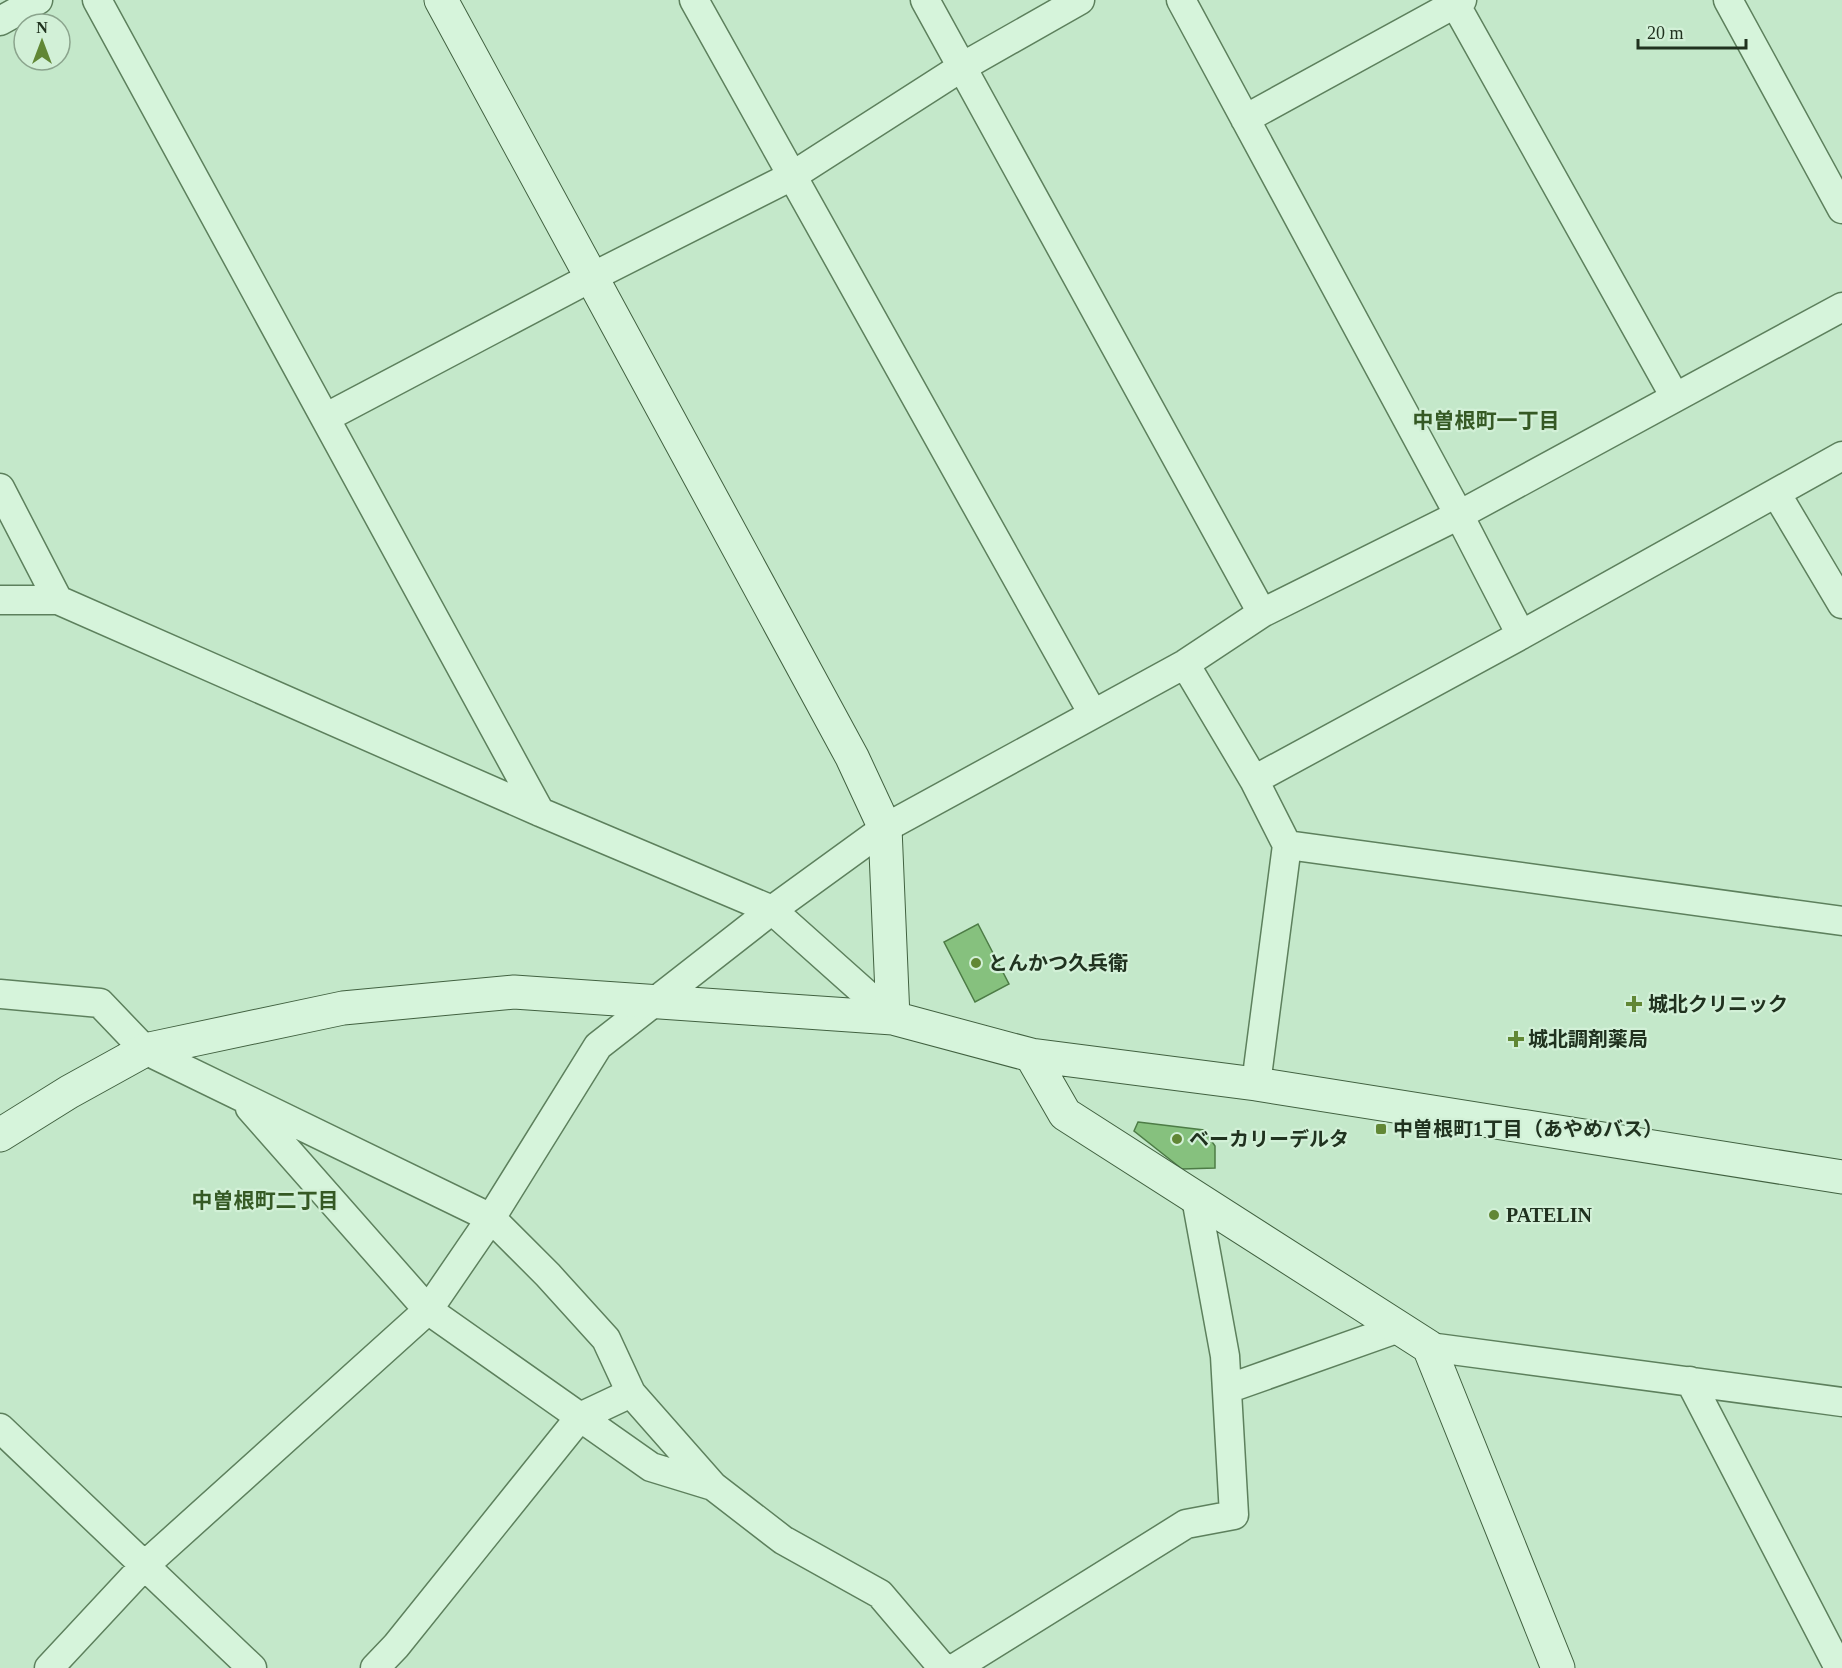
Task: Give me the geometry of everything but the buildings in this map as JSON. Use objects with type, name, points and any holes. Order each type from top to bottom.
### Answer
[{"type":"street","points":[[0,21],[38,0]]},
{"type":"street","points":[[97,0],[540,812]]},
{"type":"street","points":[[441,0],[852,757],[885,828],[893,1018]]},
{"type":"street","points":[[694,0],[1093,714]]},
{"type":"street","points":[[925,0],[1262,613]]},
{"type":"street","points":[[325,418],[591,277],[792,176],[962,67],[1080,0]]},
{"type":"street","points":[[1180,0],[1459,515],[1521,635]]},
{"type":"street","points":[[1728,0],[1842,209]]},
{"type":"street","points":[[1245,118],[1457,1],[1675,397]]},
{"type":"street","points":[[49,1668],[144,1566],[428,1310],[491,1218],[598,1046],[772,910],[885,828],[1185,664],[1262,613],[1459,515],[1842,307]]},
{"type":"street","points":[[1254,780],[1521,635],[1842,456]]},
{"type":"street","points":[[0,488],[58,600]]},
{"type":"street","points":[[1776,493],[1842,604]]},
{"type":"street","points":[[0,600],[58,600],[540,812],[772,910],[893,1018]]},
{"type":"street","points":[[1185,664],[1254,780],[1287,845],[1256,1084]]},
{"type":"street","points":[[1287,845],[1842,921]]},
{"type":"street","points":[[0,1135],[69,1092],[145,1050],[343,1008],[514,992],[893,1018],[1031,1055],[1256,1084],[1842,1177]]},
{"type":"street","points":[[0,994],[100,1003],[145,1050],[491,1218],[548,1275],[606,1339],[631,1393],[713,1486],[783,1540],[880,1594],[943,1668]]},
{"type":"street","points":[[1031,1055],[1065,1114],[1429,1347],[1842,1401]]},
{"type":"street","points":[[242,1098],[428,1310],[651,1467],[713,1486]]},
{"type":"street","points":[[954,1668],[1186,1524],[1234,1515],[1225,1356],[1196,1198]]},
{"type":"street","points":[[1227,1389],[1399,1328]]},
{"type":"street","points":[[1429,1347],[1558,1668]]},
{"type":"street","points":[[1689,1381],[1839,1668]]},
{"type":"street","points":[[375,1668],[396,1646],[580,1417],[631,1393]]},
{"type":"street","points":[[0,1428],[252,1668]]},
{"type":"place","name":"とんかつ久兵衛","points":[[976,963]]},
{"type":"place","name":"城北クリニック","points":[[1634,1004]]},
{"type":"place","name":"城北調剤薬局","points":[[1516,1039]]},
{"type":"place","name":"中曽根町1丁目（あやめバス）","points":[[1381,1129]]},
{"type":"place","name":"ベーカリーデルタ","points":[[1177,1139]]},
{"type":"place","name":"PATELIN","points":[[1494,1215]]},
{"type":"district","name":"中曽根町一丁目","points":[[1486,421]]},
{"type":"district","name":"中曽根町二丁目","points":[[265,1201]]}]
